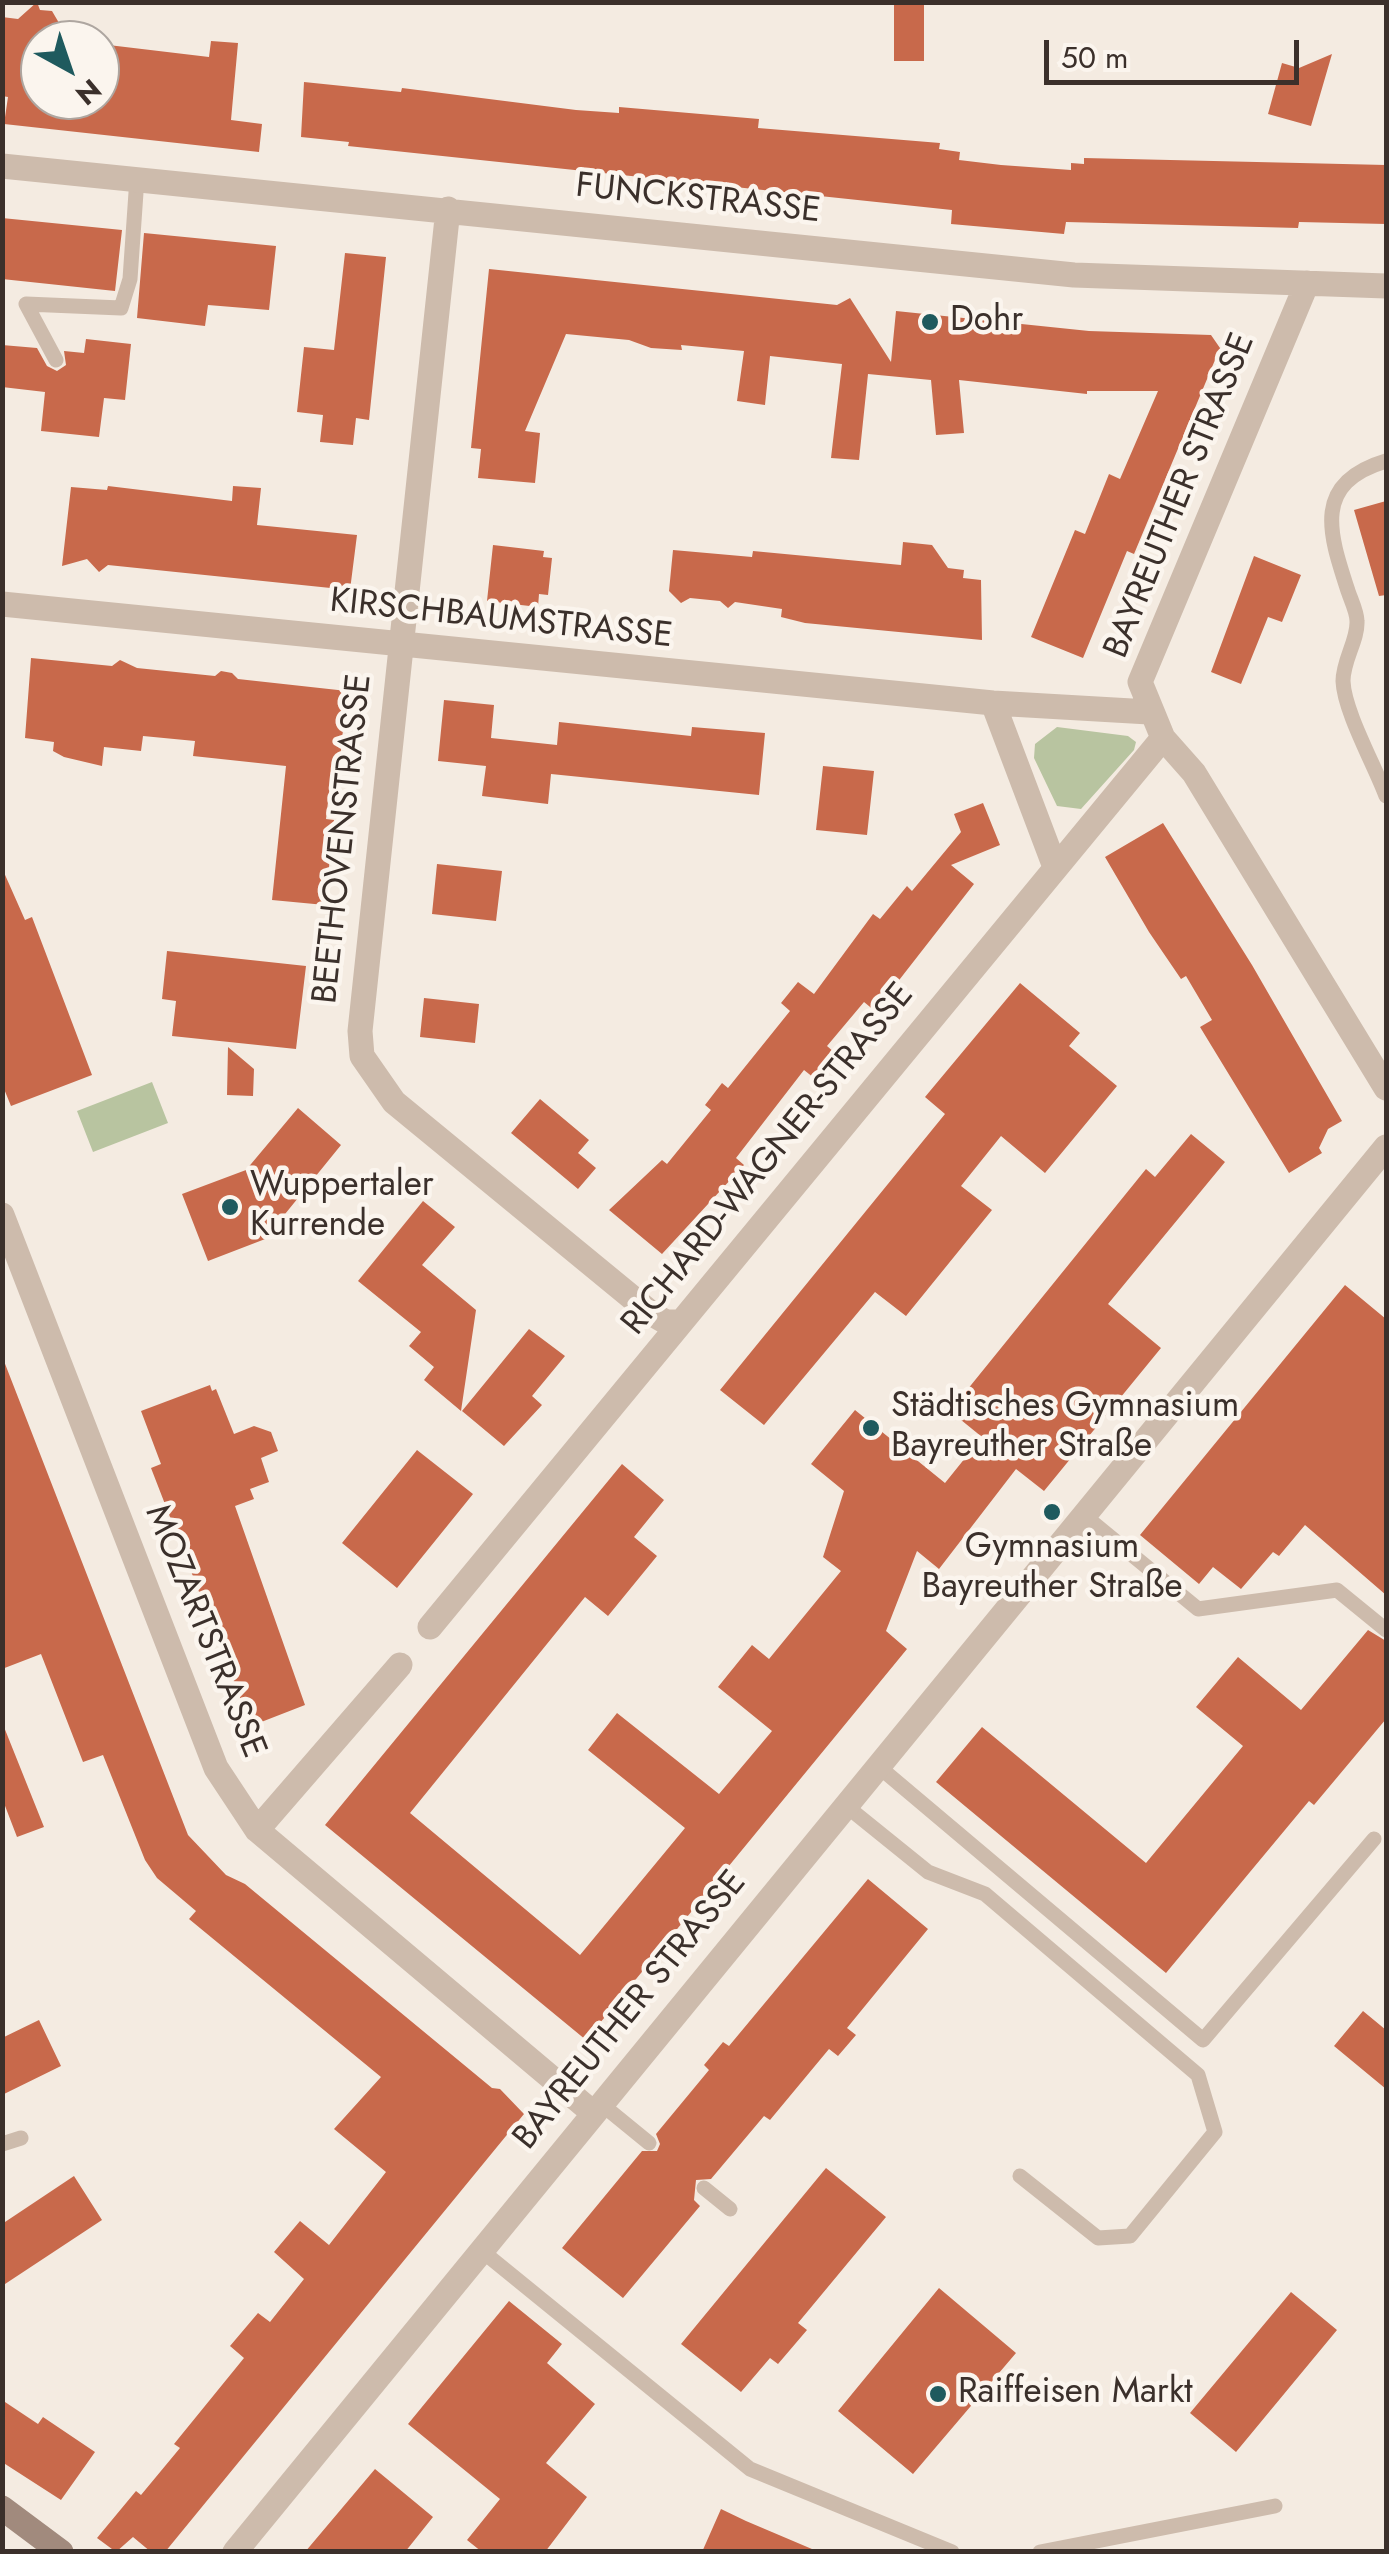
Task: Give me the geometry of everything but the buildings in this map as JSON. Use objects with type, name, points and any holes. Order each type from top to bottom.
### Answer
[{"type":"main road","points":[[2,2508],[61,2552]]},
{"type":"street","name":"FUNCKSTRASSE","points":[[2,166],[1074,274],[1386,286]]},
{"type":"street","name":"BEETHOVENSTRASSE","points":[[448,209],[360,1031],[362,1056],[394,1102],[652,1314],[666,1322],[681,1322]]},
{"type":"street","name":"BAYREUTHER STRASSE","points":[[1306,284],[1140,682],[1149,712],[1164,738],[1194,773],[1386,1088]]},
{"type":"street","name":"KIRSCHBAUMSTRASSE","points":[[2,604],[993,703],[1149,712]]},
{"type":"street","points":[[993,703],[1056,867]]},
{"type":"street","name":"RICHARD-WAGNER-STRASSE","points":[[430,1627],[1164,738]]},
{"type":"street","name":"BAYREUTHER STRASSE","points":[[234,2552],[1386,1147]]},
{"type":"street","name":"MOZARTSTRASSE","points":[[2,1215],[216,1768],[257,1830],[596,2108]]},
{"type":"street","points":[[257,1830],[400,1666]]},
{"type":"lane","points":[[56,360],[26,304],[121,308],[130,279],[138,178]]},
{"type":"lane","points":[[1386,461],[1366,467],[1343,482],[1333,504],[1330,537],[1358,622],[1344,664],[1343,686],[1386,796]]},
{"type":"lane","points":[[1086,1517],[1198,1609],[1337,1590],[1386,1630]]},
{"type":"lane","points":[[878,1766],[1203,2040],[1374,1839]]},
{"type":"lane","points":[[845,1806],[928,1872],[984,1894],[1198,2075],[1215,2132],[1130,2236],[1098,2238],[1020,2176]]},
{"type":"lane","points":[[596,2108],[649,2143]]},
{"type":"lane","points":[[2,2144],[21,2138]]},
{"type":"lane","points":[[704,2188],[730,2209]]},
{"type":"lane","points":[[482,2251],[750,2469],[952,2552]]},
{"type":"lane","points":[[1040,2552],[1274,2506]]},
{"type":"green space","points":[[1057,727],[1128,736],[1136,742],[1134,750],[1081,809],[1057,806],[1034,758],[1035,744]]},
{"type":"green space","points":[[152,1082],[168,1123],[93,1152],[77,1111]]},
{"type":"place","name":"Dohr","points":[[930,322]]},
{"type":"place","name":"Wuppertaler Kurrende","points":[[230,1207]]},
{"type":"place","name":"Städtisches Gymnasium Bayreuther Straße","points":[[871,1428]]},
{"type":"place","name":"Gymnasium Bayreuther Straße","points":[[1052,1512]]},
{"type":"place","name":"Raiffeisen Markt","points":[[938,2394]]}]
